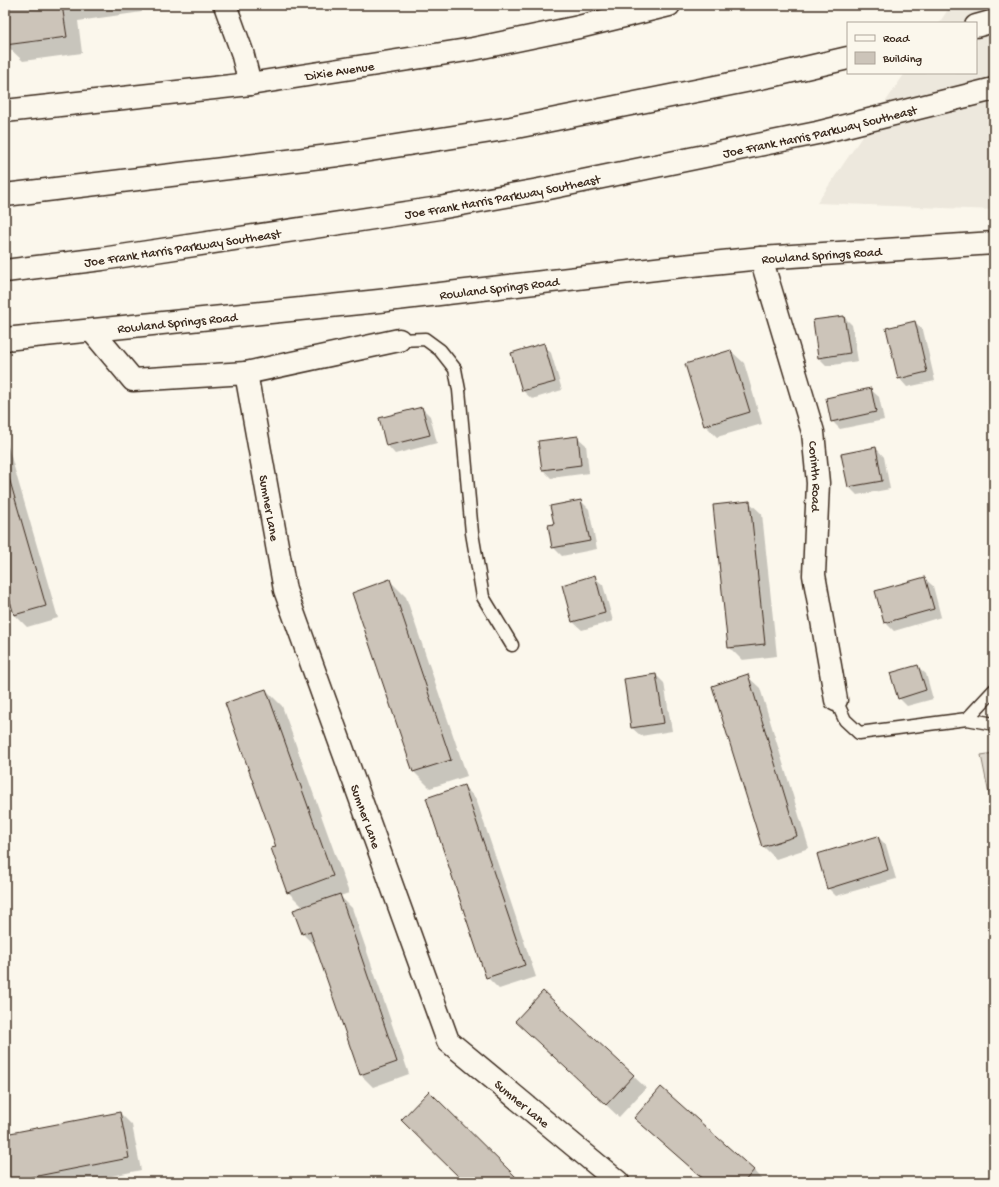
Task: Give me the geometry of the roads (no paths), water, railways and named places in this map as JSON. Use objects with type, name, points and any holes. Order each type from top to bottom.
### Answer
[{"type":"street","points":[[225,5],[242,52],[250,84]]},
{"type":"street","name":"Dixie Avenue","points":[[5,111],[250,84],[474,49],[579,27],[669,5]]},
{"type":"street","points":[[977,26],[994,21]]},
{"type":"street","points":[[5,195],[338,155],[511,128],[775,75],[847,58]]},
{"type":"street","name":"Joe Frank Harris Parkway Southeast","points":[[5,271],[102,259],[439,208],[531,191],[817,133],[994,89]]},
{"type":"street","name":"Rowland Springs Road","points":[[5,339],[92,332],[761,258],[994,243]]},
{"type":"street","name":"Corinth Road","points":[[761,258],[813,432],[818,483],[814,575],[836,700]]},
{"type":"street","points":[[92,332],[133,380],[246,373],[399,340]]},
{"type":"street","name":"Sumner Lane","points":[[246,373],[285,590],[448,1041],[618,1182]]},
{"type":"lane","points":[[399,340],[424,339],[440,350],[455,369],[459,390],[472,534],[483,598],[512,646]]},
{"type":"lane","points":[[967,719],[994,690]]},
{"type":"lane","points":[[836,700],[845,720],[859,733],[967,719],[994,724]]}]
